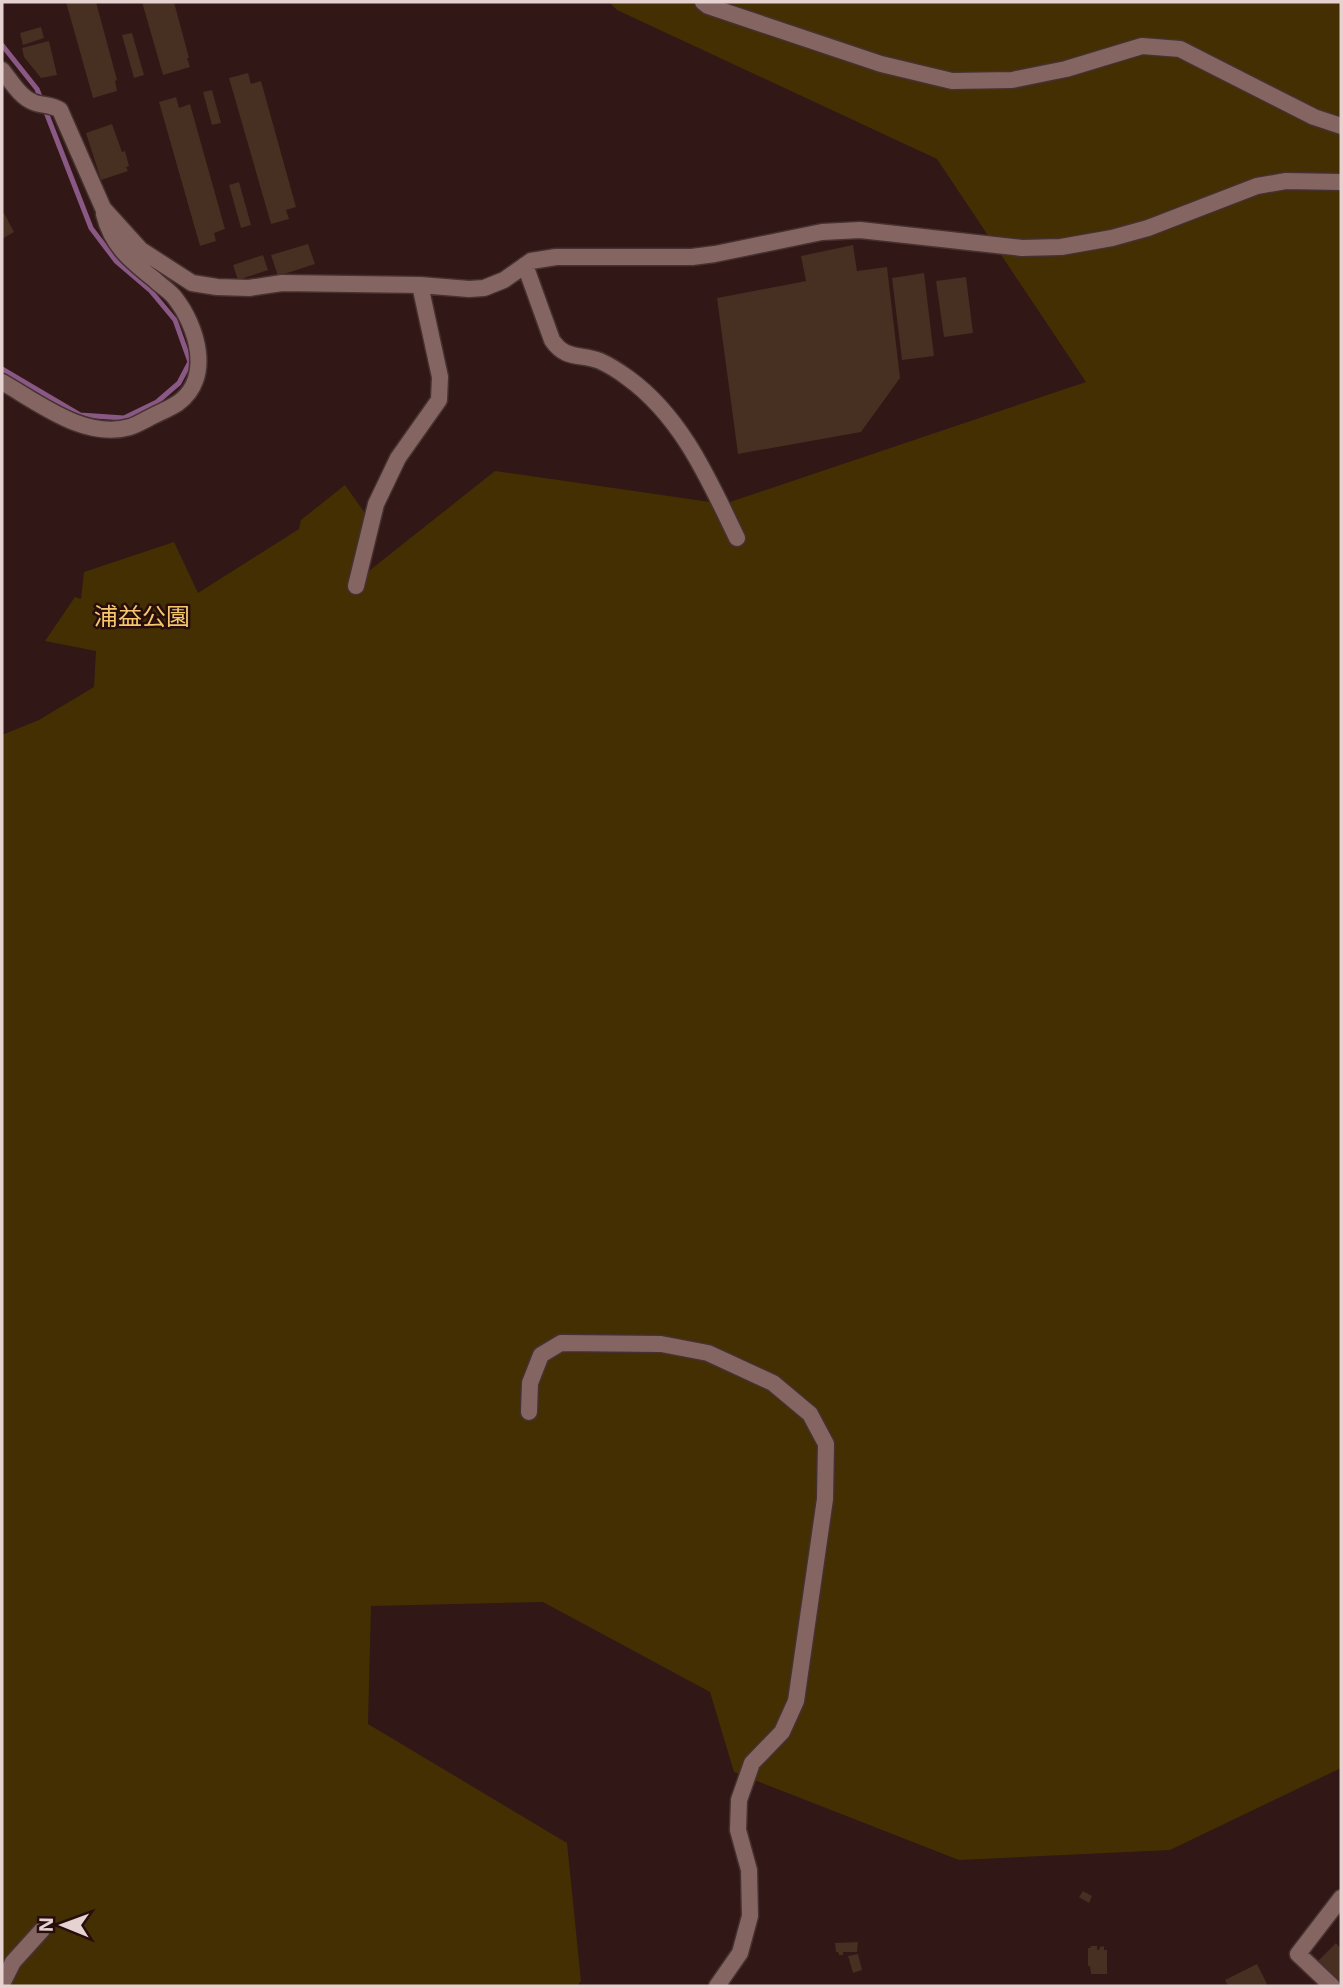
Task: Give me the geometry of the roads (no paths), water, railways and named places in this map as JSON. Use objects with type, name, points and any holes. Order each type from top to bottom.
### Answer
[{"type":"street","points":[[703,2],[846,53],[952,81],[1012,80],[1066,69],[1142,46],[1180,49],[1314,117],[1341,126]]},
{"type":"street","points":[[2,70],[22,95],[34,103],[53,105],[60,110],[103,208],[108,232],[122,253],[173,295],[187,315],[197,343],[199,361],[197,377],[190,391],[178,403],[131,426],[116,429],[95,429],[78,425],[2,382]]},
{"type":"street","points":[[103,208],[141,250],[192,283],[228,288],[282,283],[420,285],[469,289],[485,288],[505,280],[531,261],[556,257],[692,257],[822,232],[860,230],[1022,248],[1061,247],[1148,228],[1257,186],[1286,181],[1341,182]]},
{"type":"street","points":[[525,265],[552,340],[558,349],[569,355],[598,360],[628,377],[659,405],[708,476],[737,538]]},
{"type":"street","points":[[356,586],[376,504],[398,458],[439,400],[440,377],[420,285]]},
{"type":"street","points":[[529,1412],[530,1383],[541,1355],[561,1343],[660,1344],[708,1353],[773,1382],[810,1414],[826,1444],[825,1499],[796,1701],[782,1732],[752,1763],[739,1800],[738,1830],[749,1870],[750,1916],[740,1953],[718,1986]]},
{"type":"street","points":[[1332,1986],[1298,1954],[1341,1898]]},
{"type":"street","points":[[2,1984],[13,1962],[42,1930]]},
{"type":"waterway","points":[[2,45],[37,89],[91,228],[116,261],[150,290],[175,320],[190,362],[179,383],[157,402],[124,418],[80,415],[2,369]]},
{"type":"park label","name":"浦益公園","points":[[142,615]]}]
